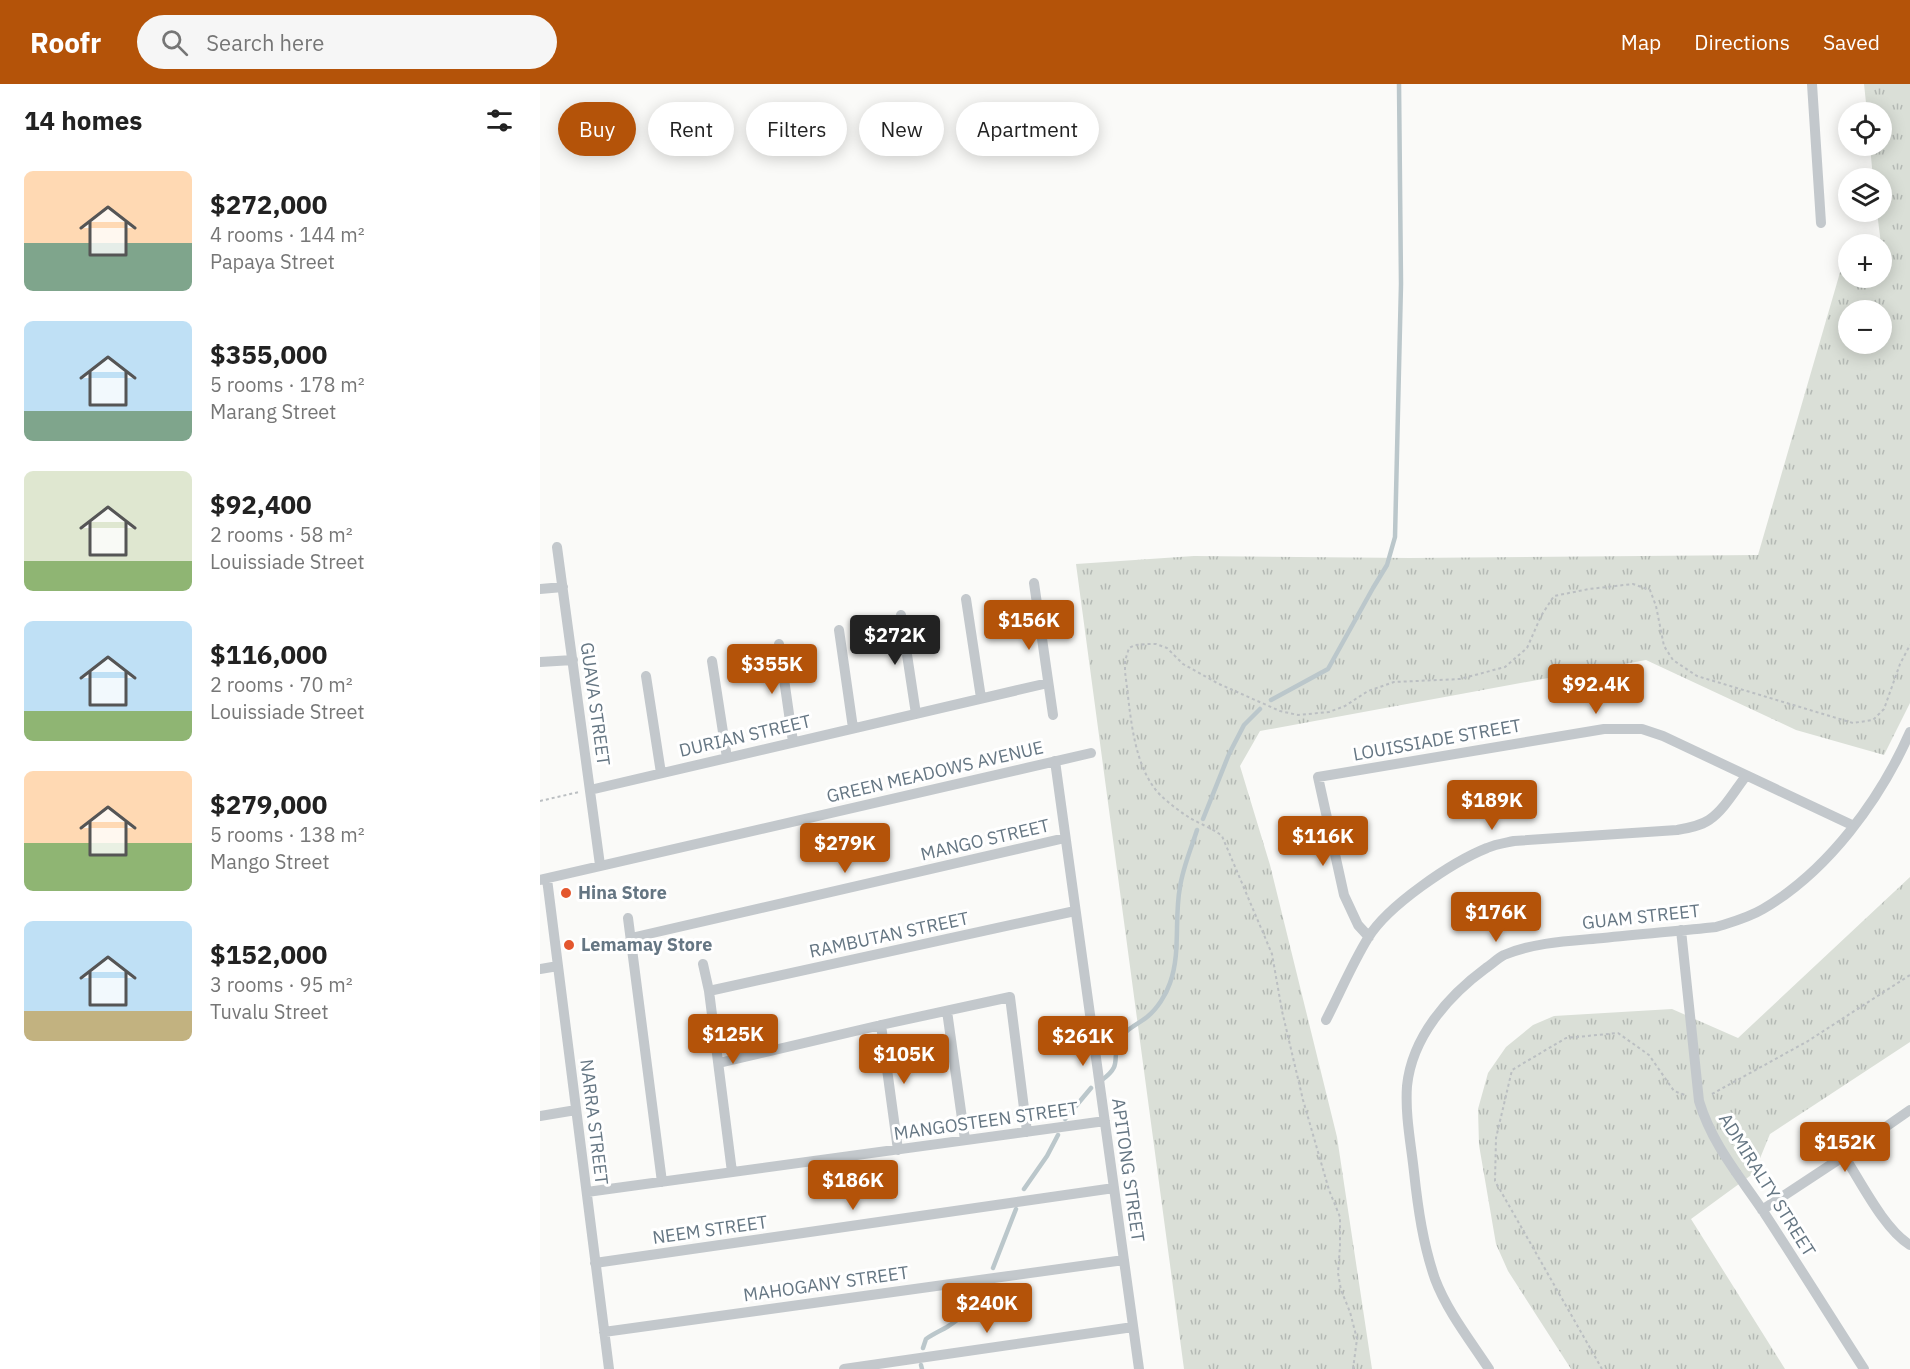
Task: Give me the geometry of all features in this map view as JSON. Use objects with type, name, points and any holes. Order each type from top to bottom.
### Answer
[{"type":"street","points":[[1812,84],[1821,224]]},
{"type":"street","name":"GUAVA STREET","points":[[557,547],[600,865]]},
{"type":"street","points":[[1034,583],[1053,715]]},
{"type":"street","points":[[540,589],[563,587]]},
{"type":"street","points":[[966,599],[981,698]]},
{"type":"street","points":[[901,615],[916,714]]},
{"type":"street","points":[[839,630],[853,728]]},
{"type":"street","points":[[779,644],[793,742]]},
{"type":"street","points":[[540,662],[573,660]]},
{"type":"street","points":[[712,661],[727,758]]},
{"type":"street","points":[[646,676],[661,773]]},
{"type":"street","name":"DURIAN STREET","points":[[590,790],[1048,683]]},
{"type":"street","name":"LOUISSIADE STREET","points":[[1369,937],[1358,924],[1344,895],[1318,777],[1624,727],[1642,729],[1663,736],[1854,826]]},
{"type":"street","name":"GUAM STREET","points":[[1489,1369],[1451,1310],[1436,1281],[1425,1248],[1406,1108],[1407,1084],[1413,1061],[1425,1033],[1443,1007],[1468,981],[1503,956],[1532,946],[1566,941],[1716,927],[1739,921],[1762,910],[1792,890],[1820,866],[1854,826],[1879,788],[1910,732]]},
{"type":"street","name":"GREEN MEADOWS AVENUE","points":[[543,879],[1091,753]]},
{"type":"street","name":"APITONG STREET","points":[[1055,761],[1139,1369]]},
{"type":"street","points":[[1326,1020],[1369,937],[1385,917],[1407,897],[1465,858],[1489,847],[1514,841],[1694,827],[1710,819],[1746,776]]},
{"type":"street","name":"MANGO STREET","points":[[631,938],[1065,838]]},
{"type":"street","name":"NARRA STREET","points":[[543,879],[558,966],[609,1369]]},
{"type":"street","name":"RAMBUTAN STREET","points":[[709,991],[1075,911]]},
{"type":"street","points":[[628,918],[662,1182]]},
{"type":"street","name":"ADMIRALTY STREET","points":[[1682,930],[1700,1101],[1706,1122],[1715,1142],[1762,1210],[1864,1369]]},
{"type":"street","points":[[703,964],[709,991],[732,1172]]},
{"type":"street","points":[[540,969],[558,966]]},
{"type":"street","points":[[719,1063],[881,1024],[1010,998],[1027,1132]]},
{"type":"street","points":[[947,1011],[965,1140]]},
{"type":"street","points":[[881,1024],[898,1150]]},
{"type":"street","points":[[540,1116],[576,1110]]},
{"type":"street","points":[[1762,1210],[1910,1110]]},
{"type":"street","name":"MANGOSTEEN STREET","points":[[586,1192],[1105,1121]]},
{"type":"street","points":[[1844,1156],[1888,1224],[1900,1239],[1910,1245]]},
{"type":"street","name":"NEEM STREET","points":[[596,1263],[1114,1188]]},
{"type":"street","name":"MAHOGANY STREET","points":[[604,1332],[1124,1260]]},
{"type":"street","points":[[844,1369],[1133,1327]]},
{"type":"path","points":[[1353,1369],[1357,1339],[1341,1290],[1338,1273],[1340,1217],[1329,1190],[1303,1100],[1282,1011],[1272,954],[1222,836],[1190,818],[1165,800],[1143,771],[1125,672],[1125,661],[1129,648],[1146,644],[1156,644],[1167,648],[1183,664],[1219,684],[1280,711],[1298,714],[1329,712],[1368,691],[1394,682],[1460,679],[1505,667],[1527,648],[1541,616],[1554,596],[1633,584],[1650,591],[1656,606],[1664,646],[1672,660],[1697,676],[1853,723],[1873,720],[1884,710],[1900,664],[1910,645]]},
{"type":"path","points":[[540,801],[590,790]]},
{"type":"path","points":[[1602,1369],[1495,1181],[1496,1138],[1512,1070],[1566,1038],[1618,1033],[1649,1055],[1674,1091],[1700,1101],[1808,1041],[1898,985],[1910,975]]},
{"type":"green space","points":[[1864,84],[1910,84],[1910,703],[1884,755],[1796,730],[1646,660],[1260,731],[1240,766],[1270,865],[1337,1137],[1372,1369],[1184,1369],[1076,564],[1194,556],[1410,558],[1758,555],[1838,279],[1838,288],[1892,288],[1892,234],[1880,234],[1878,222],[1892,222],[1892,168],[1872,168],[1871,156],[1892,156],[1892,102],[1866,102]]},
{"type":"green space","points":[[1910,877],[1910,1042],[1770,1134],[1754,1173],[1691,1219],[1785,1369],[1571,1369],[1508,1271],[1496,1244],[1479,1145],[1478,1109],[1488,1073],[1506,1047],[1533,1025],[1554,1016],[1672,1009],[1738,1038]]},
{"type":"waterway","points":[[1271,700],[1328,669],[1387,565],[1395,537],[1401,284],[1399,84]]},
{"type":"waterway","points":[[1203,819],[1229,754],[1244,725],[1260,709]]},
{"type":"waterway","points":[[1102,1080],[1113,1070],[1117,1047],[1122,1036],[1154,1010],[1168,988],[1175,960],[1181,880],[1197,830]]},
{"type":"waterway","points":[[1065,1119],[1091,1088]]},
{"type":"waterway","points":[[1024,1189],[1047,1156],[1058,1135]]},
{"type":"waterway","points":[[993,1268],[1016,1209]]},
{"type":"waterway","points":[[923,1348],[926,1339],[954,1323],[966,1313],[981,1296],[989,1282]]},
{"type":"waterway","points":[[921,1365],[922,1369]]},
{"type":"place","name":"Hina Store","points":[[566,893]]},
{"type":"place","name":"Lemamay Store","points":[[569,945]]}]
